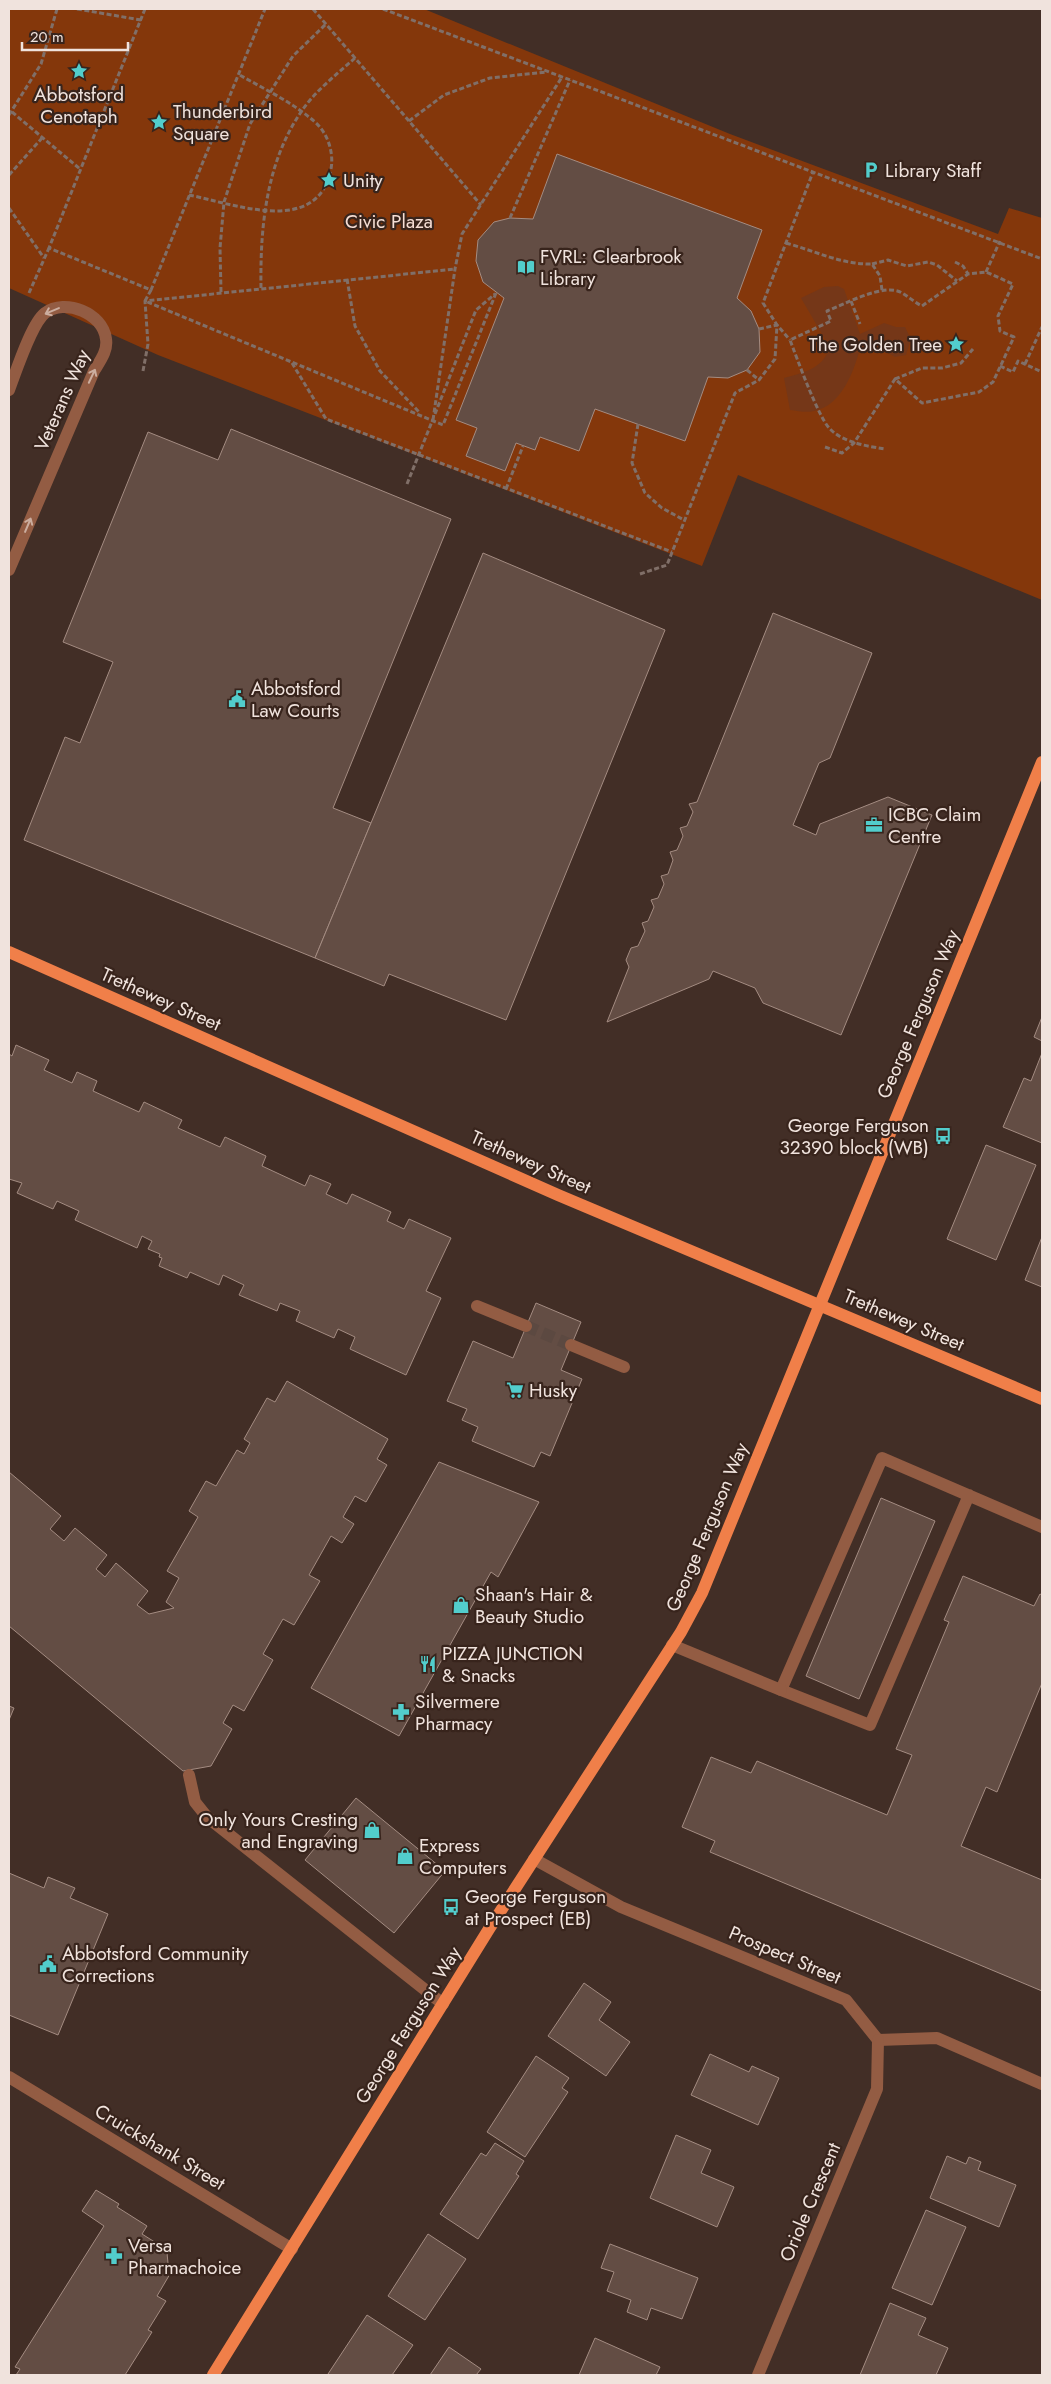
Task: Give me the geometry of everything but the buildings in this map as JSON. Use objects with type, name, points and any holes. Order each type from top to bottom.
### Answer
[{"type":"main road","name":"George Ferguson Way","points":[[213,2375],[443,2004],[672,1644],[702,1593],[1042,762]]},
{"type":"main road","name":"Trethewey Street","points":[[9,952],[558,1195],[1042,1399]]},
{"type":"street","name":"Veterans Way","points":[[9,390],[34,326],[46,313],[61,307],[78,309],[92,315],[101,325],[106,339],[104,355],[94,371],[9,570]]},
{"type":"street","points":[[477,1306],[526,1326]]},
{"type":"street","points":[[572,1345],[624,1367]]},
{"type":"street","points":[[781,1690],[882,1458],[1042,1527]]},
{"type":"street","points":[[672,1644],[870,1725],[970,1495]]},
{"type":"street","points":[[188,1775],[195,1802],[207,1817],[443,2004]]},
{"type":"street","name":"Prospect Street","points":[[534,1859],[621,1907],[846,2000],[878,2040]]},
{"type":"street","points":[[878,2040],[937,2038],[1042,2084]]},
{"type":"street","name":"Oriole Crescent","points":[[758,2375],[877,2089],[878,2040]]},
{"type":"street","name":"Cruickshank Street","points":[[9,2077],[292,2249]]},
{"type":"path","points":[[57,9],[41,64],[10,114],[81,170]]},
{"type":"path","points":[[77,9],[96,10],[141,20]]},
{"type":"path","points":[[145,9],[49,248],[151,290]]},
{"type":"path","points":[[143,371],[148,344],[145,301],[265,9]]},
{"type":"path","points":[[313,9],[481,205]]},
{"type":"path","points":[[383,9],[562,78],[1000,241],[1042,259]]},
{"type":"path","points":[[221,292],[220,248],[224,202],[250,124],[293,56],[326,24]]},
{"type":"path","points":[[261,288],[260,249],[265,211],[271,180],[286,142],[301,112],[326,84],[355,58]]},
{"type":"path","points":[[408,121],[444,95],[490,78],[547,72]]},
{"type":"path","points":[[189,195],[265,211],[284,212],[299,209],[321,192],[329,180],[332,162],[326,134],[316,123],[301,112],[238,74]]},
{"type":"path","points":[[433,420],[455,269],[462,234],[562,78]]},
{"type":"path","points":[[510,218],[570,80]]},
{"type":"path","points":[[9,175],[42,138]]},
{"type":"path","points":[[813,172],[764,304],[777,325],[790,340],[802,372],[830,429],[854,443],[885,450]]},
{"type":"path","points":[[9,208],[44,258]]},
{"type":"path","points":[[986,272],[1000,241]]},
{"type":"path","points":[[786,243],[831,256],[842,262],[855,264],[872,264],[888,260],[907,266],[928,262],[937,266],[957,281]]},
{"type":"path","points":[[955,262],[963,266],[968,274]]},
{"type":"path","points":[[872,264],[880,276],[882,290]]},
{"type":"path","points":[[145,301],[455,269]]},
{"type":"path","points":[[790,340],[831,321],[827,311],[882,290],[901,292],[910,301],[922,306],[968,274],[986,272],[1013,284],[998,316],[1000,331],[1014,338],[993,382],[979,392],[922,403],[896,379]]},
{"type":"path","points":[[347,279],[355,326],[380,371],[422,415]]},
{"type":"path","points":[[145,301],[422,415],[433,420],[444,425],[496,293],[476,310],[433,420],[407,484]]},
{"type":"path","points":[[850,301],[860,324]]},
{"type":"path","points":[[760,328],[777,325]]},
{"type":"path","points":[[640,574],[667,565],[735,393],[759,380],[774,359],[777,325]]},
{"type":"path","points":[[1025,364],[1042,327]]},
{"type":"path","points":[[825,447],[842,454],[854,443],[896,379],[922,368],[942,368],[961,363],[973,349]]},
{"type":"path","points":[[1000,366],[1013,372],[1018,360],[1042,372]]},
{"type":"path","points":[[292,362],[326,419],[506,490],[672,552]]},
{"type":"path","points":[[747,370],[759,380]]},
{"type":"path","points":[[638,424],[632,463],[645,493],[662,508],[684,520]]},
{"type":"path","points":[[506,490],[523,446]]},
{"type":"green space","name":"Civic Plaza","points":[[9,9],[424,9],[730,134],[998,234],[1009,208],[1042,218],[1042,600],[738,475],[702,566],[158,355],[9,288]]},
{"type":"shaded area","points":[[838,286],[844,289],[860,334],[884,323],[896,327],[905,327],[911,339],[906,355],[895,357],[888,353],[860,348],[845,387],[832,402],[823,408],[811,412],[790,410],[784,378],[805,372],[817,366],[830,348],[801,298],[824,287]]},
{"type":"tunnel","points":[[526,1326],[571,1345]]},
{"type":"place","name":"Abbotsford Cenotaph","points":[[79,71]]},
{"type":"place","name":"Thunderbird Square","points":[[159,122]]},
{"type":"place","name":"Library Staff","points":[[871,170]]},
{"type":"place","name":"Unity","points":[[329,180]]},
{"type":"place","name":"FVRL: Clearbrook Library","points":[[526,267]]},
{"type":"place","name":"The Golden Tree","points":[[956,344]]},
{"type":"place","name":"Abbotsford Law Courts","points":[[237,699]]},
{"type":"place","name":"ICBC Claim Centre","points":[[874,825]]},
{"type":"place","name":"George Ferguson 32390 block (WB)","points":[[943,1136]]},
{"type":"place","name":"Husky","points":[[515,1390]]},
{"type":"place","name":"Shaan's Hair & Beauty Studio","points":[[461,1605]]},
{"type":"place","name":"PIZZA JUNCTION & Snacks","points":[[428,1664]]},
{"type":"place","name":"Silvermere Pharmacy","points":[[401,1712]]},
{"type":"place","name":"Only Yours Cresting and Engraving","points":[[372,1830]]},
{"type":"place","name":"Express Computers","points":[[405,1856]]},
{"type":"place","name":"George Ferguson at Prospect (EB)","points":[[451,1907]]},
{"type":"place","name":"Abbotsford Community Corrections","points":[[48,1964]]},
{"type":"place","name":"Versa Pharmachoice","points":[[114,2256]]}]
